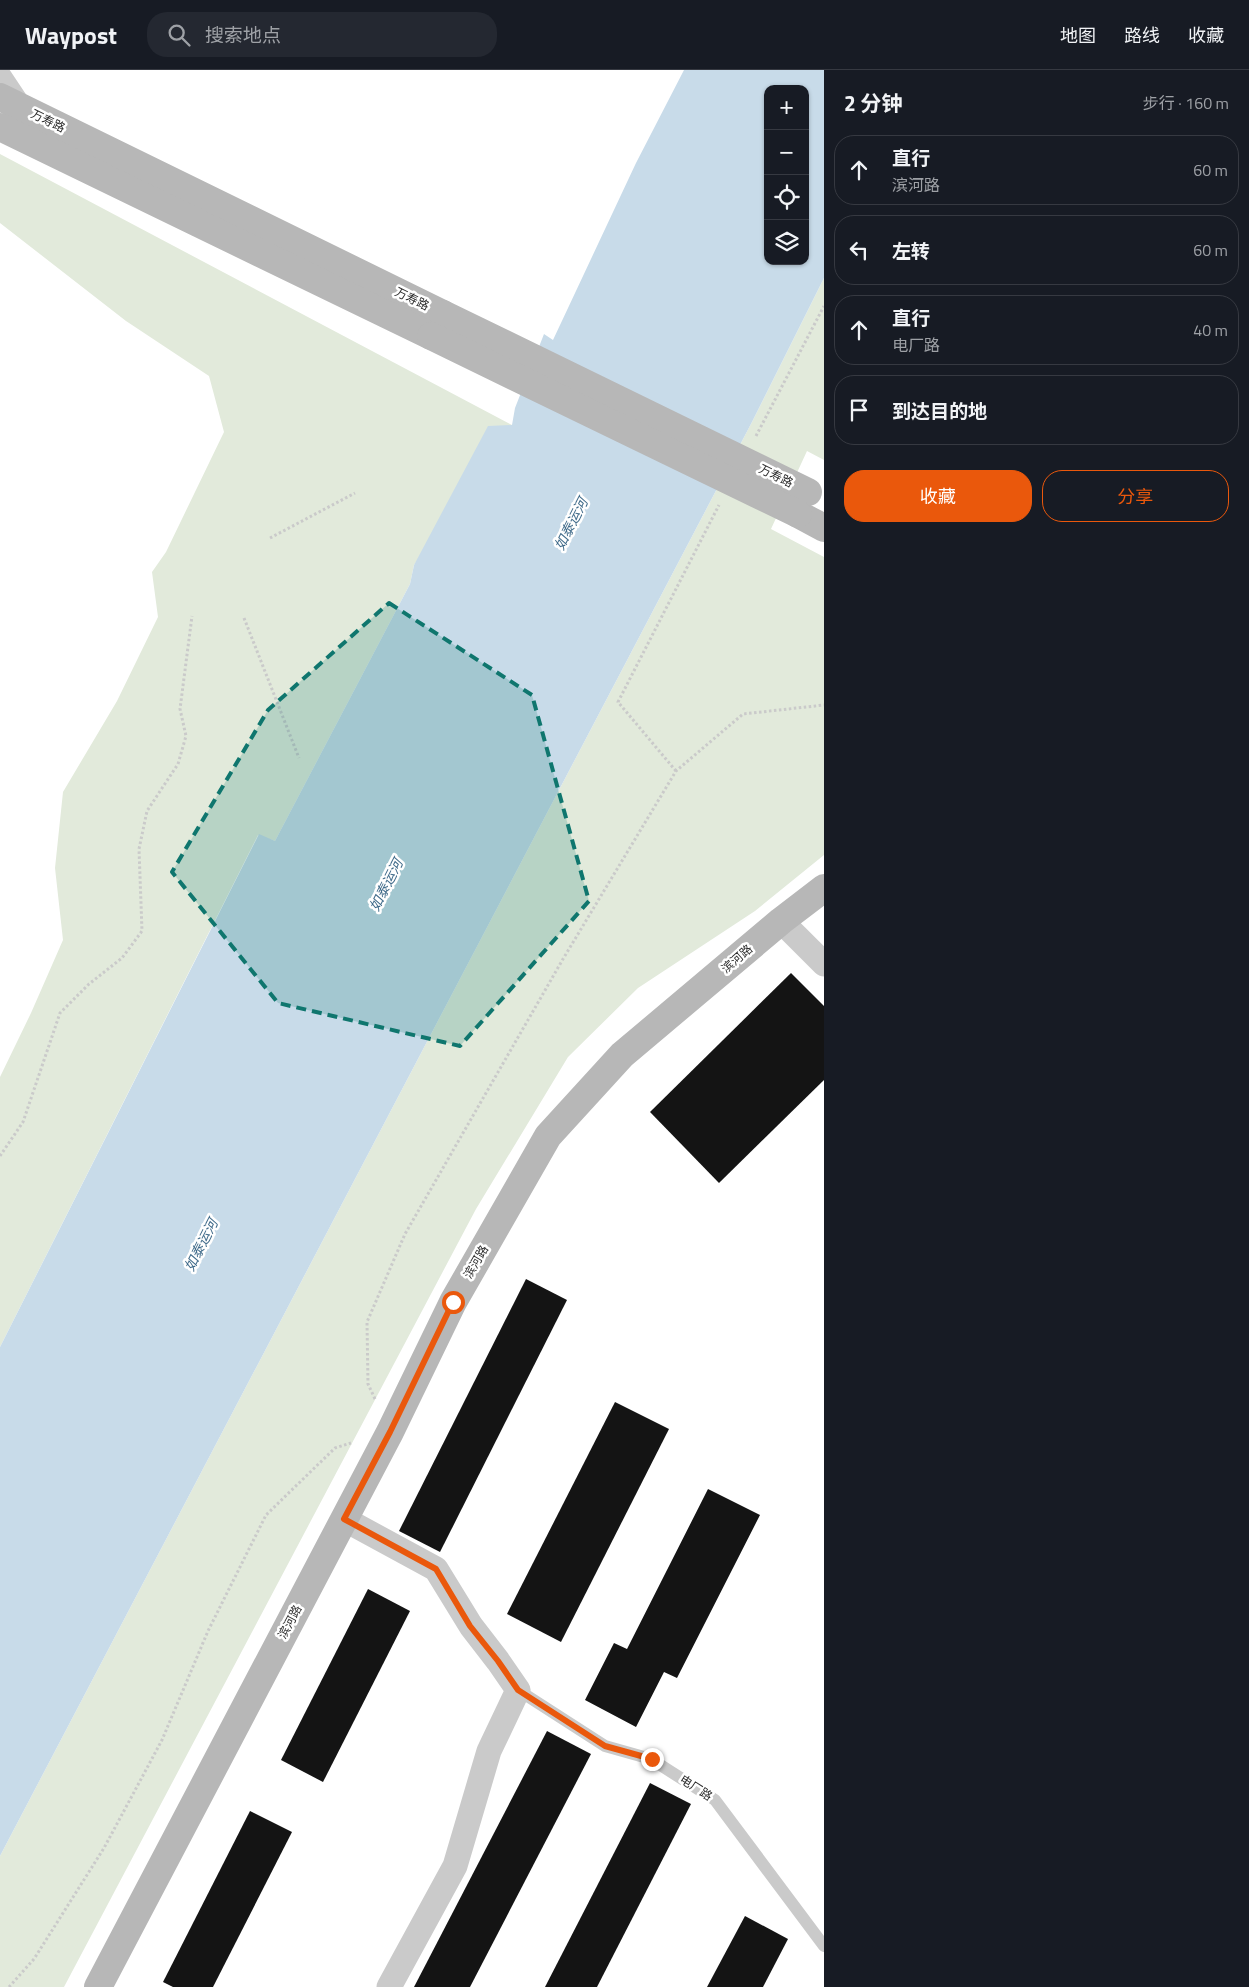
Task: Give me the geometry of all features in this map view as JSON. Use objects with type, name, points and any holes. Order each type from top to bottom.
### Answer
[{"type":"main road","name":"万寿路","points":[[10,103],[437,325]]},
{"type":"main road","name":"万寿路","points":[[4,131],[437,325],[810,502],[824,528]]},
{"type":"main road","name":"滨河路","points":[[98,1987],[390,1432],[453,1302],[548,1136],[622,1055],[780,921],[824,888]]},
{"type":"street","points":[[0,78],[10,103]]},
{"type":"street","points":[[780,921],[824,964]]},
{"type":"street","points":[[344,1519],[436,1569],[470,1626],[518,1690],[489,1751],[455,1866],[389,1987]]},
{"type":"lane","name":"电厂路","points":[[518,1690],[605,1746],[652,1759],[715,1800],[824,1946]]},
{"type":"path","points":[[755,437],[824,306]]},
{"type":"path","points":[[270,538],[355,493]]},
{"type":"path","points":[[676,771],[618,702],[723,498]]},
{"type":"path","points":[[0,1156],[23,1122],[60,1013],[89,984],[122,958],[142,931],[139,850],[147,811],[178,764],[186,736],[180,708],[192,616]]},
{"type":"path","points":[[244,618],[299,758]]},
{"type":"path","points":[[10,1987],[34,1959],[108,1840],[162,1740],[208,1631],[266,1515],[335,1448],[390,1432],[368,1384],[367,1322],[405,1234],[563,959],[676,771],[743,714],[824,705]]},
{"type":"highlighted area","points":[[389,603],[532,695],[589,901],[460,1046],[278,1003],[172,872],[268,710]]},
{"type":"green space","points":[[0,154],[512,425],[414,565],[410,584],[275,841],[258,835],[0,1347],[0,1077],[63,940],[55,868],[63,792],[117,701],[158,617],[152,572],[166,552],[224,432],[209,376],[126,321],[0,223]]},
{"type":"green space","points":[[824,278],[824,460],[807,451],[771,529],[824,557],[824,855],[755,911],[638,988],[568,1057],[476,1209],[64,1987],[0,1987],[0,1856],[752,422]]},
{"type":"water","name":"如泰运河","points":[[684,70],[824,70],[824,278],[752,422],[0,1856],[0,1347],[259,834],[275,841],[410,584],[414,565],[488,426],[512,425],[515,408],[544,334],[553,340],[636,163]]},
{"type":"building","points":[[791,973],[824,1006],[824,1080],[719,1183],[650,1112]]},
{"type":"building","points":[[526,1279],[567,1300],[440,1552],[399,1531]]},
{"type":"building","points":[[615,1402],[669,1429],[561,1642],[507,1614]]},
{"type":"building","points":[[708,1489],[760,1515],[677,1678],[664,1672],[636,1727],[585,1700],[614,1643],[627,1649]]},
{"type":"building","points":[[368,1589],[410,1611],[323,1782],[281,1760]]},
{"type":"building","points":[[547,1731],[591,1754],[470,1987],[414,1987]]},
{"type":"building","points":[[650,1783],[691,1804],[597,1987],[545,1987]]},
{"type":"building","points":[[250,1811],[292,1832],[213,1987],[173,1987],[163,1982]]},
{"type":"building","points":[[745,1916],[788,1939],[763,1987],[707,1987]]},
{"type":"route","points":[[453,1302],[390,1432],[344,1519],[436,1569],[470,1626],[518,1690],[605,1746],[652,1759]]}]
